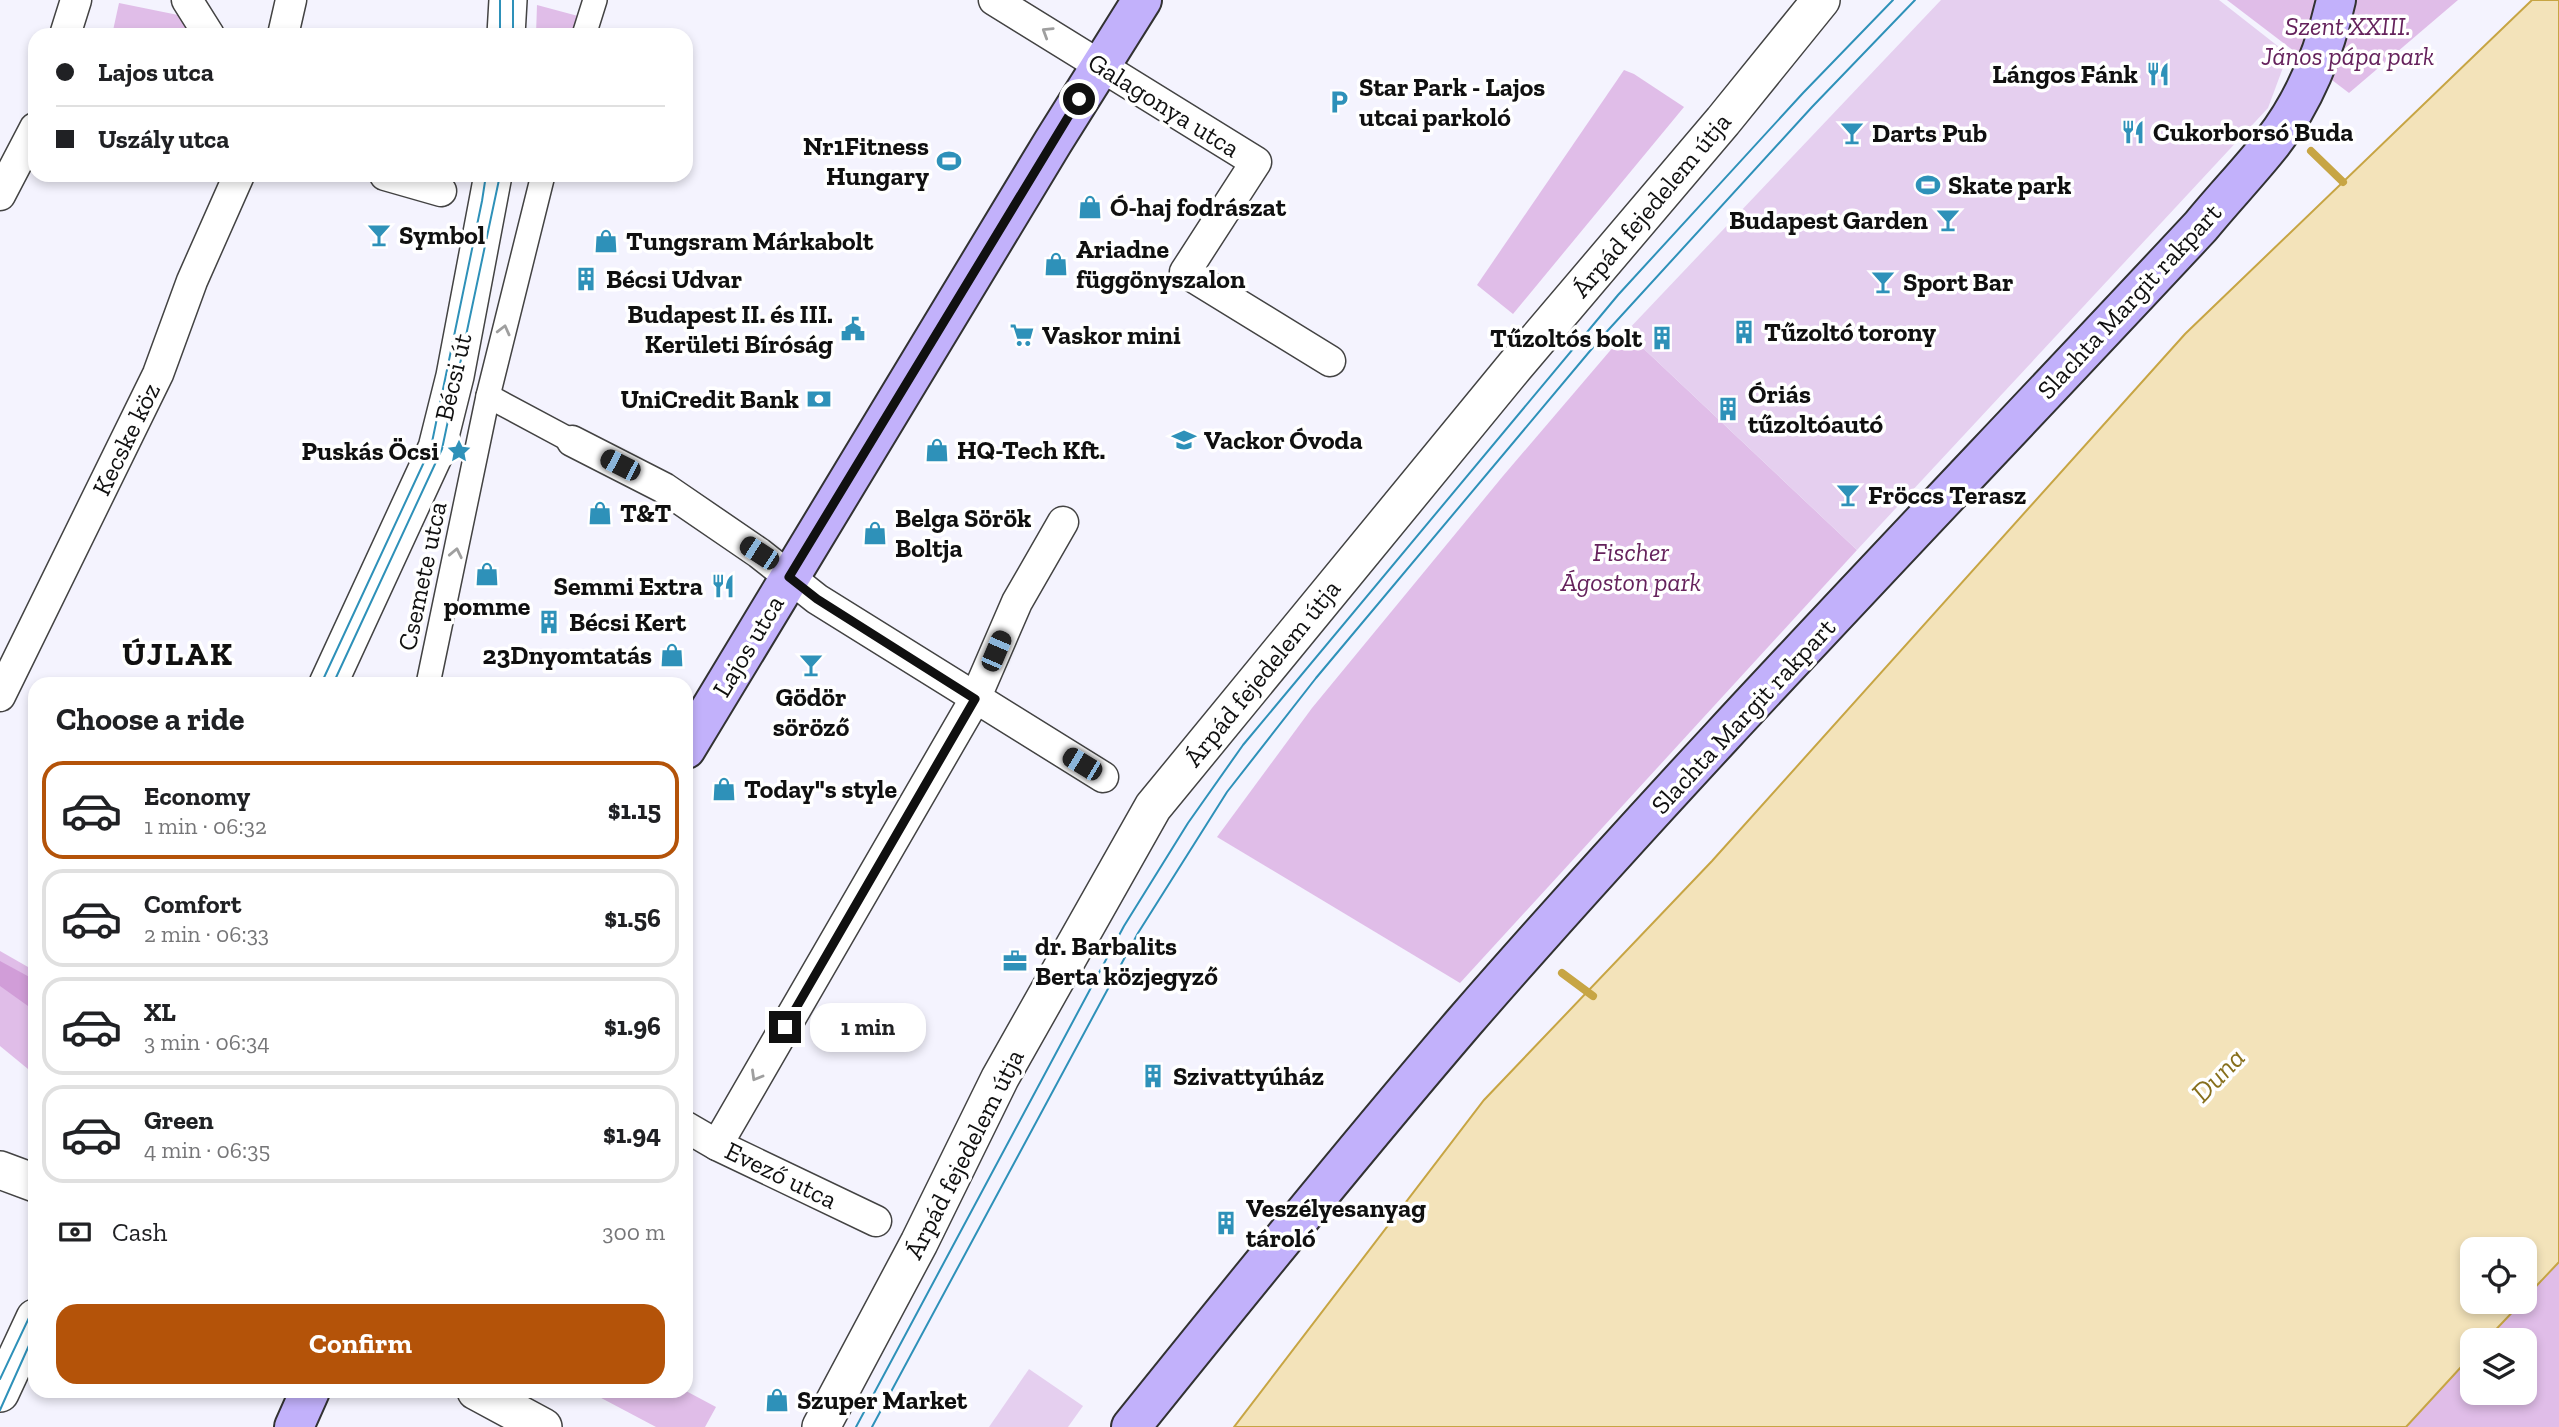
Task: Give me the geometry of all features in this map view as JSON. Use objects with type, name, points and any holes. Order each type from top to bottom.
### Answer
[{"type":"main road","name":"Lajos utca","points":[[1108,52],[1125,0]]},
{"type":"main road","name":"Lajos utca","points":[[693,737],[1142,0]]},
{"type":"main road","name":"Slachta Margit rakpart","points":[[1131,1427],[1329,1180],[1468,1019],[1636,830],[2201,226],[2273,142],[2302,97],[2328,34],[2336,0]]},
{"type":"main road","points":[[294,1427],[307,1398]]},
{"type":"street","points":[[67,28],[76,0]]},
{"type":"street","points":[[187,0],[205,28]]},
{"type":"street","points":[[285,28],[291,0]]},
{"type":"street","points":[[506,28],[508,0]]},
{"type":"street","points":[[586,28],[595,0]]},
{"type":"street","name":"Galagonya utca","points":[[994,0],[1108,52],[1256,162],[1185,272],[1330,361]]},
{"type":"street","name":"Árpád fejedelem útja","points":[[821,1427],[919,1243],[1000,1078],[1153,807],[1515,366],[1723,121],[1821,0]]},
{"type":"street","points":[[0,195],[28,141]]},
{"type":"street","name":"Kecske köz","points":[[0,696],[158,374],[192,281],[236,182]]},
{"type":"street","points":[[409,182],[440,191]]},
{"type":"street","name":"Bécsi út","points":[[331,677],[437,448],[455,376],[493,182]]},
{"type":"street","name":"Csemete utca","points":[[430,676],[488,396],[541,182]]},
{"type":"street","points":[[488,396],[664,488],[759,553],[817,599],[1103,777]]},
{"type":"street","points":[[717,1145],[975,699],[1017,602],[1063,522]]},
{"type":"street","name":"Evező utca","points":[[693,1131],[877,1222]]},
{"type":"street","points":[[0,1170],[28,1180]]},
{"type":"street","points":[[0,1393],[18,1336]]},
{"type":"street","points":[[488,1398],[543,1427]]},
{"type":"green space","name":"Szent XXIII. János pápa park","points":[[2227,0],[2458,0],[2349,93]]},
{"type":"green space","points":[[119,3],[183,16],[190,28],[114,28]]},
{"type":"green space","points":[[537,5],[578,16],[574,28],[536,28]]},
{"type":"green space","points":[[1624,70],[1684,107],[1513,314],[1477,285]]},
{"type":"green space","name":"Fischer Ágoston park","points":[[1626,332],[1857,550],[1460,983],[1217,837],[1312,708],[1503,476]]},
{"type":"green space","points":[[0,951],[28,967],[28,1069],[0,1046]]},
{"type":"green space","points":[[2559,1262],[2559,1427],[2406,1427],[2460,1368],[2460,1405],[2537,1405],[2537,1328],[2497,1328],[2511,1314],[2537,1314],[2537,1285]]},
{"type":"green space","points":[[693,1395],[716,1407],[705,1427],[656,1427],[601,1398],[693,1398]]},
{"type":"shaded area","name":"Budapest Garden","points":[[1941,0],[2219,0],[2288,54],[2268,108],[1857,550],[1626,332]]},
{"type":"shaded area","points":[[0,961],[28,976],[28,1006],[0,986]]},
{"type":"shaded area","points":[[1029,1369],[1083,1406],[1068,1427],[989,1427]]},
{"type":"water","name":"Duna","points":[[2532,0],[2559,0],[2559,1262],[2537,1285],[2537,1237],[2460,1237],[2460,1314],[2511,1314],[2497,1328],[2460,1328],[2460,1368],[2406,1427],[1234,1427],[1484,1100],[1712,861],[2185,334]]},
{"type":"waterway","points":[[2311,151],[2343,182]]},
{"type":"waterway","points":[[1562,973],[1593,996]]},
{"type":"tram line","points":[[500,0],[500,28]]},
{"type":"tram line","points":[[513,0],[513,28]]},
{"type":"tram line","points":[[856,1427],[1124,926],[1188,823],[1243,745],[1618,295],[1803,93],[1893,0]]},
{"type":"tram line","points":[[872,1427],[1138,933],[1227,792],[1316,678],[1600,339],[1812,107],[1915,0]]},
{"type":"tram line","points":[[324,677],[431,447],[485,182]]},
{"type":"tram line","points":[[336,677],[442,449],[499,182]]},
{"type":"tram line","points":[[0,1379],[28,1320]]},
{"type":"tram line","points":[[0,1410],[28,1348]]},
{"type":"place","name":"Lángos Fánk","points":[[2158,74]]},
{"type":"place","name":"Star Park - Lajos utcai parkoló","points":[[1339,102]]},
{"type":"place","name":"Cukorborsó Buda","points":[[2133,132]]},
{"type":"place","name":"Darts Pub","points":[[1852,133]]},
{"type":"place","name":"Nr1Fitness Hungary","points":[[949,161]]},
{"type":"place","name":"Skate park","points":[[1928,185]]},
{"type":"place","name":"Ó-haj fodrászat","points":[[1090,207]]},
{"type":"place","name":"Budapest Garden","points":[[1948,220]]},
{"type":"place","name":"Symbol","points":[[379,235]]},
{"type":"place","name":"Tungsram Márkabolt","points":[[606,241]]},
{"type":"place","name":"Ariadne függönyszalon","points":[[1056,264]]},
{"type":"place","name":"Bécsi Udvar","points":[[586,279]]},
{"type":"place","name":"Sport Bar","points":[[1883,282]]},
{"type":"place","name":"Budapest II. és III. Kerületi Bíróság","points":[[853,329]]},
{"type":"place","name":"Tűzoltó torony","points":[[1744,332]]},
{"type":"place","name":"Vaskor mini","points":[[1022,335]]},
{"type":"place","name":"Tűzoltós bolt","points":[[1662,338]]},
{"type":"place","name":"UniCredit Bank","points":[[819,399]]},
{"type":"place","name":"Óriás tűzoltóautó","points":[[1728,409]]},
{"type":"place","name":"Vackor Óvoda","points":[[1184,440]]},
{"type":"place","name":"HQ-Tech Kft.","points":[[937,450]]},
{"type":"place","name":"Puskás Öcsi","points":[[459,451]]},
{"type":"place","name":"Fröccs Terasz","points":[[1848,495]]},
{"type":"place","name":"T&T","points":[[600,513]]},
{"type":"place","name":"Belga Sörök Boltja","points":[[875,533]]},
{"type":"place","name":"pomme","points":[[487,574]]},
{"type":"place","name":"Semmi Extra","points":[[723,586]]},
{"type":"place","name":"Bécsi Kert","points":[[549,622]]},
{"type":"place","name":"23Dnyomtatás","points":[[672,655]]},
{"type":"place","name":"Gödör söröző","points":[[811,665]]},
{"type":"place","name":"Today\"s style","points":[[724,789]]},
{"type":"place","name":"dr. Barbalits Berta közjegyző","points":[[1015,961]]},
{"type":"place","name":"Szivattyúház","points":[[1153,1076]]},
{"type":"place","name":"Veszélyesanyag tároló","points":[[1226,1223]]},
{"type":"place","name":"Szuper Market","points":[[777,1400]]},
{"type":"district","name":"ÚJLAK","points":[[178,653]]},
{"type":"route","points":[[785,1027],[975,699],[817,599],[789,577],[1079,99]]}]
